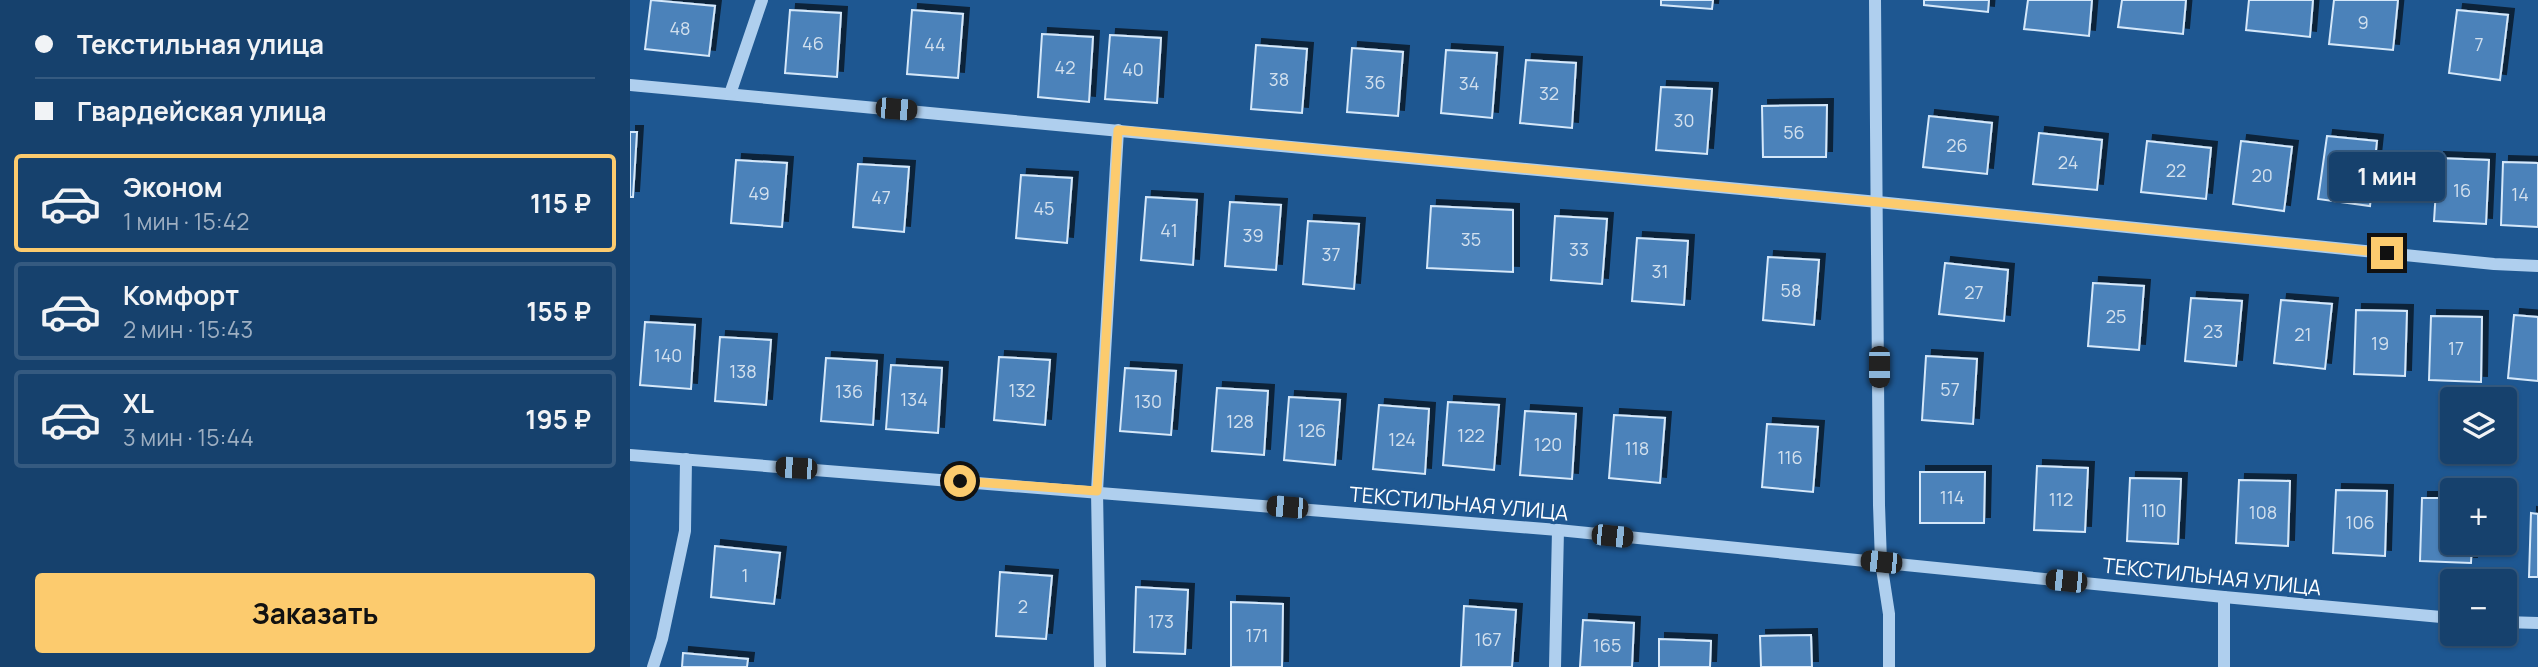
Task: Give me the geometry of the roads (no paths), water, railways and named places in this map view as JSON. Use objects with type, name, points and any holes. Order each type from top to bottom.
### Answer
[{"type":"street","points":[[730,93],[762,0]]},
{"type":"street","points":[[1875,0],[1881,562],[1889,614],[1889,667]]},
{"type":"street","points":[[630,85],[1878,202],[2494,264],[2538,266]]},
{"type":"street","points":[[1100,667],[1097,491],[1118,130]]},
{"type":"street","name":"ТЕКСТИЛЬНАЯ УЛИЦА","points":[[630,455],[1558,530],[2440,617]]},
{"type":"street","points":[[653,667],[662,639],[685,530],[686,459]]},
{"type":"street","points":[[1555,667],[1558,530]]},
{"type":"street","points":[[2224,597],[2224,667]]},
{"type":"street","points":[[2517,622],[2538,623]]}]
